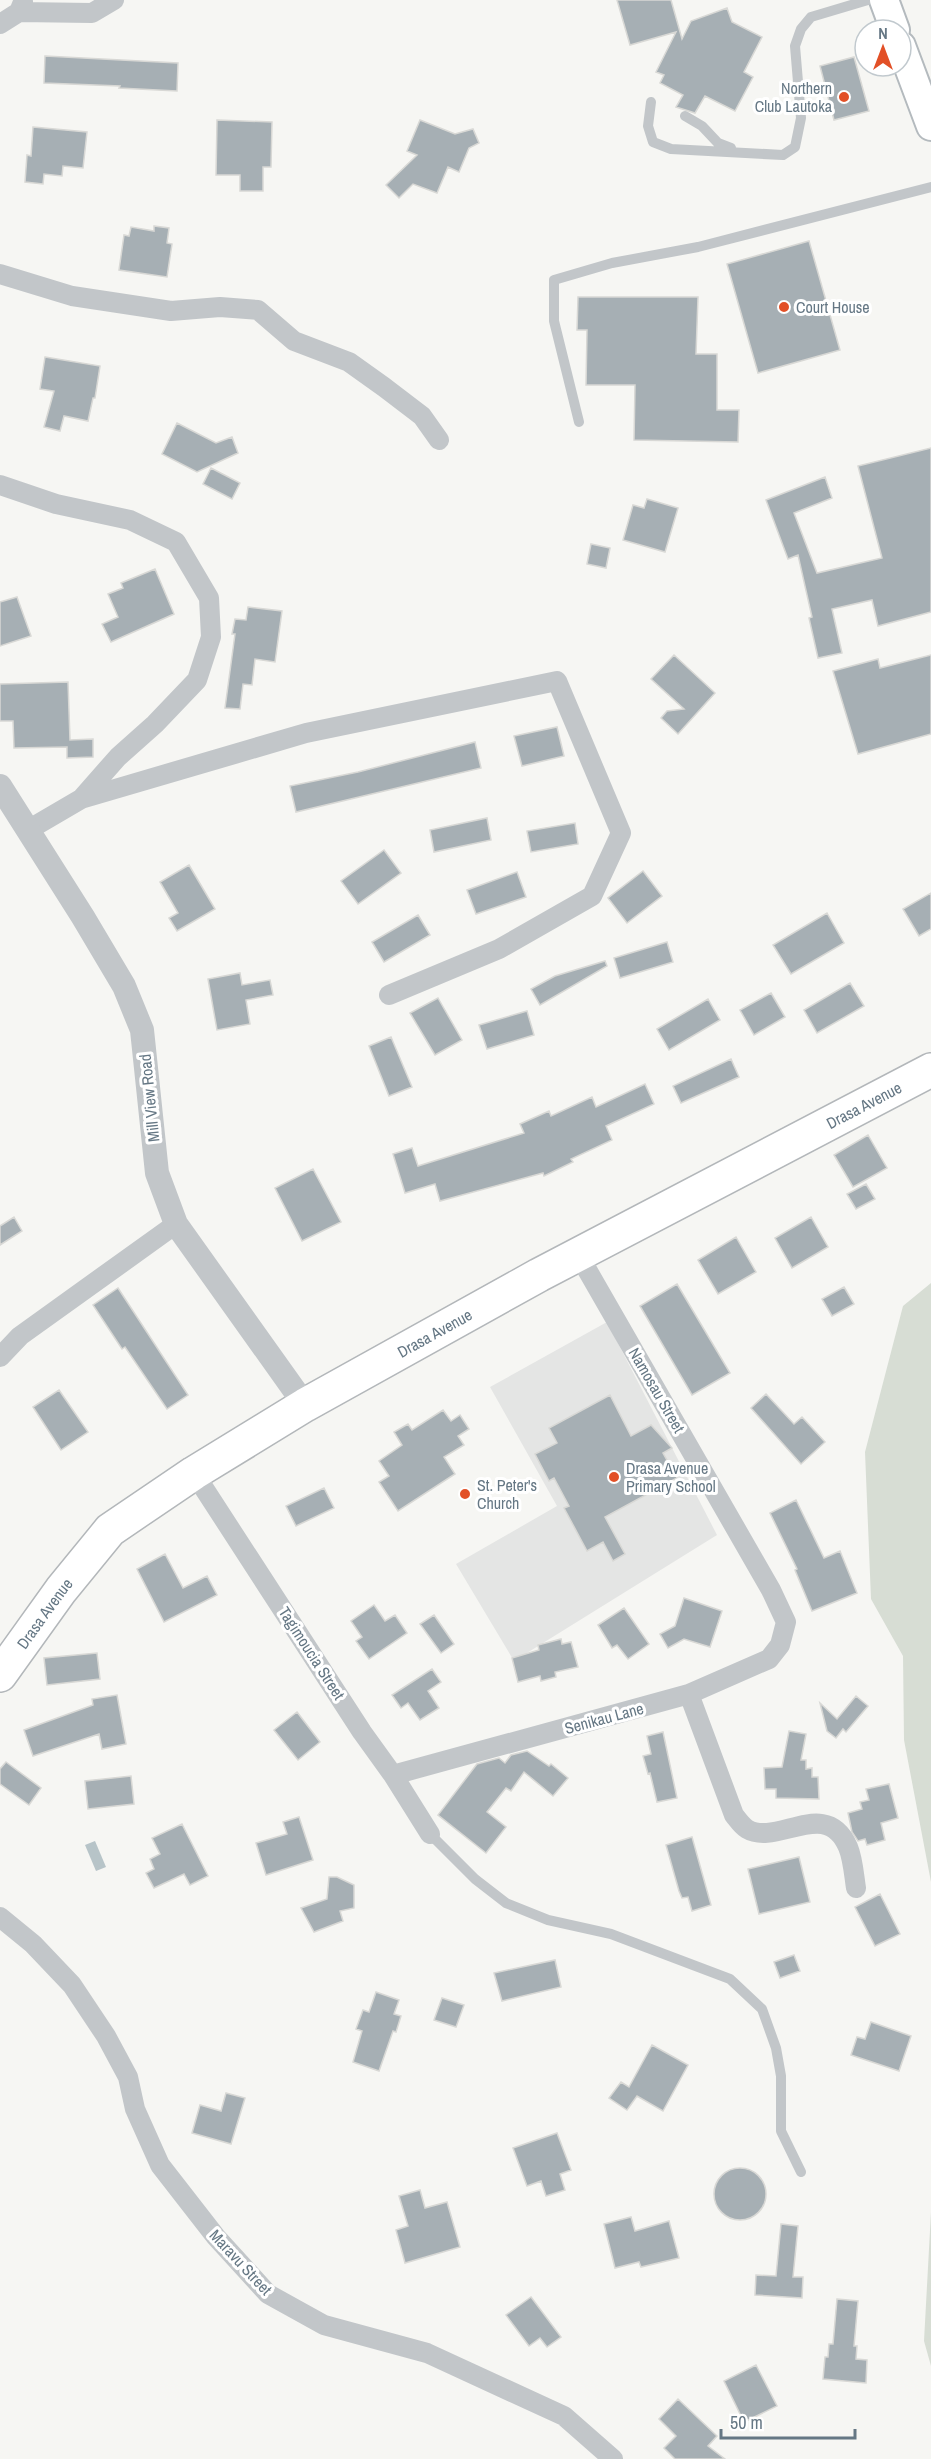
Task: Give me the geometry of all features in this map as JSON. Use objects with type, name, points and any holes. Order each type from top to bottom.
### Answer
[{"type":"highway","name":"Drasa Avenue","points":[[0,1675],[61,1590],[110,1530],[194,1473],[305,1405],[579,1254],[931,1070]]},
{"type":"main road","points":[[884,0],[891,18]]},
{"type":"main road","points":[[913,78],[931,126]]},
{"type":"street","points":[[0,24],[22,6],[92,13],[114,0]]},
{"type":"street","points":[[0,274],[72,296],[171,311],[220,307],[258,310],[294,341],[349,362],[384,387],[422,416],[439,440]]},
{"type":"street","points":[[0,485],[56,504],[130,520],[176,543],[209,598],[211,637],[197,680],[155,724],[118,757],[81,799]]},
{"type":"street","points":[[28,830],[81,799],[306,734],[557,681],[621,833],[592,896],[499,949],[389,995]]},
{"type":"street","name":"Mill View Road","points":[[0,786],[124,986],[142,1030],[157,1173],[176,1224],[305,1405]]},
{"type":"street","points":[[0,1357],[20,1336],[176,1224]]},
{"type":"street","name":"Namosau Street","points":[[579,1254],[771,1590],[786,1622]]},
{"type":"street","name":"Tagimoucia Street","points":[[194,1473],[430,1834]]},
{"type":"street","name":"Senikau Lane","points":[[393,1775],[689,1694],[769,1659],[780,1645],[786,1622]]},
{"type":"street","points":[[689,1694],[734,1815],[748,1830],[769,1832],[807,1824],[821,1824],[837,1830],[848,1848],[856,1888]]},
{"type":"street","name":"Maravu Street","points":[[0,1917],[33,1944],[72,1985],[106,2036],[128,2077],[135,2109],[160,2165],[216,2237],[267,2294],[324,2325],[427,2353],[564,2416],[613,2459]]},
{"type":"lane","points":[[651,102],[648,126],[653,142],[671,149],[783,155],[795,147],[801,118],[795,46],[801,29],[811,17],[868,0]]},
{"type":"lane","points":[[685,116],[702,126],[718,143],[743,152]]},
{"type":"lane","points":[[579,422],[554,321],[554,280],[612,263],[698,247],[931,187]]},
{"type":"lane","points":[[430,1834],[475,1879],[506,1903],[548,1920],[611,1934],[730,1978],[762,2009],[776,2048],[781,2076],[781,2131],[801,2172]]},
{"type":"shaded area","points":[[931,1283],[931,1882],[904,1740],[903,1656],[871,1599],[865,1452],[903,1306]]},
{"type":"shaded area","name":"Drasa Avenue Primary School","points":[[607,1322],[717,1535],[514,1661],[456,1564],[557,1506],[490,1387]]},
{"type":"shaded area","points":[[95,1841],[106,1867],[96,1871],[85,1845]]},
{"type":"shaded area","points":[[931,2212],[931,2366],[924,2341]]},
{"type":"building","points":[[617,0],[671,0],[682,39],[691,21],[727,8],[732,22],[762,37],[744,72],[753,77],[735,111],[705,96],[695,113],[676,107],[683,95],[660,83],[664,75],[656,72],[676,32],[630,45]]},
{"type":"building","points":[[45,56],[178,63],[177,91],[44,83]]},
{"type":"building","points":[[853,57],[853,78],[860,78],[869,111],[834,120],[820,66]]},
{"type":"building","points":[[217,120],[272,122],[271,167],[263,167],[263,191],[240,191],[240,175],[216,175]]},
{"type":"building","points":[[420,120],[455,134],[473,129],[479,143],[469,148],[459,172],[448,167],[437,193],[413,184],[399,198],[386,185],[417,155],[407,151]]},
{"type":"building","points":[[33,127],[87,132],[83,168],[63,166],[62,176],[44,174],[43,184],[25,182],[27,155],[31,156]]},
{"type":"building","points":[[154,226],[169,228],[167,243],[172,244],[167,277],[119,270],[124,235],[129,236],[131,227],[154,231]]},
{"type":"building","name":"Court House","points":[[809,241],[840,350],[758,373],[727,264]]},
{"type":"building","points":[[578,297],[698,297],[696,354],[717,354],[717,410],[739,410],[738,442],[634,440],[635,385],[586,385],[587,330],[577,330]]},
{"type":"building","points":[[45,357],[100,366],[95,398],[93,398],[88,421],[64,416],[60,431],[44,427],[54,391],[40,389]]},
{"type":"building","points":[[177,423],[216,443],[232,437],[238,453],[197,472],[162,454]]},
{"type":"building","points":[[931,448],[931,612],[878,626],[872,600],[832,609],[842,653],[818,658],[809,618],[812,617],[798,555],[788,559],[766,500],[825,477],[832,498],[794,513],[817,573],[882,558],[858,466]]},
{"type":"building","points":[[211,468],[240,483],[232,499],[203,484]]},
{"type":"building","points":[[647,499],[678,508],[665,552],[623,540],[633,505],[644,508]]},
{"type":"building","points":[[591,544],[610,548],[606,568],[587,564]]},
{"type":"building","points":[[155,569],[174,614],[111,642],[102,624],[118,617],[108,594],[123,588],[121,583]]},
{"type":"building","points":[[17,597],[31,636],[0,646],[0,602]]},
{"type":"building","points":[[248,607],[282,611],[275,662],[255,659],[252,685],[243,684],[240,709],[225,708],[235,619],[246,620]]},
{"type":"building","points":[[674,655],[715,693],[678,734],[661,718],[667,711],[684,709],[651,679]]},
{"type":"building","points":[[931,655],[931,734],[858,754],[833,671],[878,659],[880,668]]},
{"type":"building","points":[[68,682],[70,740],[93,739],[93,757],[67,758],[67,747],[14,748],[13,721],[0,721],[0,684]]},
{"type":"building","points":[[557,727],[564,756],[522,766],[514,736]]},
{"type":"building","points":[[475,742],[481,768],[296,812],[290,786],[358,772]]},
{"type":"building","points":[[487,818],[491,840],[434,852],[430,830]]},
{"type":"building","points":[[575,823],[578,844],[531,852],[527,831]]},
{"type":"building","points":[[384,850],[401,873],[358,904],[341,881]]},
{"type":"building","points":[[189,865],[215,909],[177,931],[169,918],[178,913],[160,882]]},
{"type":"building","points":[[643,871],[662,896],[627,923],[608,898]]},
{"type":"building","points":[[517,872],[526,897],[476,914],[467,890]]},
{"type":"building","points":[[931,893],[931,929],[919,936],[903,909]]},
{"type":"building","points":[[827,913],[844,943],[791,974],[773,945]]},
{"type":"building","points":[[418,915],[430,935],[384,962],[372,942]]},
{"type":"building","points":[[667,942],[673,962],[620,978],[614,958]]},
{"type":"building","points":[[605,961],[607,966],[540,1005],[531,989],[555,976]]},
{"type":"building","points":[[240,973],[242,985],[270,980],[273,995],[246,1000],[250,1024],[217,1030],[208,979]]},
{"type":"building","points":[[850,983],[864,1006],[817,1033],[804,1010]]},
{"type":"building","points":[[771,993],[785,1017],[754,1035],[740,1010]]},
{"type":"building","points":[[438,998],[462,1040],[435,1055],[410,1013]]},
{"type":"building","points":[[708,999],[720,1020],[669,1050],[657,1029]]},
{"type":"building","points":[[527,1011],[534,1035],[487,1049],[479,1025]]},
{"type":"building","points":[[391,1037],[412,1087],[389,1096],[369,1046]]},
{"type":"building","points":[[731,1059],[739,1077],[681,1103],[673,1086]]},
{"type":"building","points":[[645,1084],[654,1104],[606,1126],[612,1140],[571,1159],[573,1162],[544,1176],[543,1173],[440,1201],[435,1184],[405,1193],[393,1154],[412,1148],[418,1166],[524,1133],[520,1124],[549,1111],[551,1116],[592,1097],[596,1107]]},
{"type":"building","points":[[868,1135],[887,1168],[853,1187],[834,1155]]},
{"type":"building","points":[[313,1169],[341,1222],[302,1241],[275,1188]]},
{"type":"building","points":[[866,1184],[875,1199],[856,1209],[847,1194]]},
{"type":"building","points":[[14,1217],[22,1231],[0,1245],[0,1226]]},
{"type":"building","points":[[811,1217],[828,1247],[792,1268],[775,1238]]},
{"type":"building","points":[[736,1237],[756,1272],[718,1294],[698,1260]]},
{"type":"building","points":[[677,1284],[730,1373],[692,1395],[640,1306]]},
{"type":"building","points":[[844,1287],[854,1304],[832,1316],[822,1299]]},
{"type":"building","points":[[118,1288],[188,1395],[167,1409],[125,1347],[122,1349],[93,1305]]},
{"type":"building","points":[[59,1390],[88,1432],[61,1450],[33,1407]]},
{"type":"building","points":[[766,1394],[794,1424],[802,1417],[825,1442],[801,1464],[751,1408]]},
{"type":"building","points":[[610,1395],[631,1436],[651,1425],[672,1448],[663,1453],[677,1478],[605,1517],[625,1554],[613,1561],[603,1542],[587,1551],[564,1508],[569,1506],[554,1478],[549,1481],[535,1454],[557,1443],[549,1428]]},
{"type":"building","points":[[443,1410],[451,1421],[460,1415],[469,1429],[458,1436],[464,1445],[444,1457],[455,1474],[398,1511],[379,1482],[389,1476],[379,1461],[402,1445],[394,1432],[408,1424],[412,1430]]},
{"type":"building","points":[[324,1488],[334,1508],[296,1526],[286,1506]]},
{"type":"building","points":[[796,1500],[824,1558],[840,1551],[857,1593],[812,1611],[795,1570],[797,1569],[770,1513]]},
{"type":"building","points":[[165,1554],[183,1588],[207,1576],[217,1595],[164,1622],[137,1569]]},
{"type":"building","points":[[684,1598],[722,1611],[710,1647],[684,1639],[668,1648],[660,1634],[675,1626]]},
{"type":"building","points":[[374,1605],[385,1621],[395,1615],[407,1633],[369,1659],[356,1641],[362,1637],[351,1621]]},
{"type":"building","points":[[624,1608],[649,1644],[628,1659],[617,1645],[612,1648],[598,1625]]},
{"type":"building","points":[[434,1615],[454,1644],[441,1653],[420,1624]]},
{"type":"building","points":[[561,1639],[562,1644],[571,1642],[578,1667],[555,1672],[556,1677],[541,1681],[540,1676],[518,1682],[512,1658],[539,1650],[538,1645]]},
{"type":"building","points":[[97,1653],[100,1679],[47,1685],[44,1658]]},
{"type":"building","points":[[432,1669],[441,1682],[428,1691],[439,1708],[420,1720],[408,1703],[401,1708],[392,1695]]},
{"type":"building","points":[[117,1695],[126,1744],[102,1749],[99,1734],[33,1756],[24,1730],[93,1705],[92,1699]]},
{"type":"building","points":[[856,1696],[868,1706],[846,1732],[843,1729],[836,1738],[827,1731],[820,1703],[837,1719]]},
{"type":"building","points":[[297,1712],[320,1742],[298,1760],[274,1730]]},
{"type":"building","points":[[789,1731],[806,1734],[801,1760],[806,1760],[806,1769],[812,1768],[812,1777],[818,1777],[819,1799],[776,1798],[776,1789],[765,1789],[764,1768],[782,1767]]},
{"type":"building","points":[[663,1732],[677,1798],[657,1802],[643,1756],[651,1754],[647,1736]]},
{"type":"building","points":[[527,1751],[549,1766],[551,1764],[568,1778],[553,1796],[524,1772],[511,1791],[506,1788],[487,1812],[506,1827],[486,1853],[438,1815],[477,1764],[499,1758],[505,1763],[511,1755]]},
{"type":"building","points":[[6,1762],[41,1788],[29,1805],[0,1784],[0,1769]]},
{"type":"building","points":[[131,1776],[134,1804],[88,1809],[85,1781]]},
{"type":"building","points":[[889,1784],[898,1818],[881,1823],[885,1840],[867,1845],[865,1839],[858,1841],[852,1832],[848,1813],[862,1809],[860,1802],[869,1800],[866,1789]]},
{"type":"building","points":[[299,1817],[313,1860],[266,1875],[256,1843],[287,1834],[283,1822]]},
{"type":"building","points":[[182,1824],[208,1876],[190,1885],[184,1874],[154,1888],[146,1873],[154,1869],[150,1859],[160,1854],[152,1838]]},
{"type":"building","points":[[692,1837],[711,1905],[692,1911],[688,1897],[682,1898],[679,1891],[666,1845]]},
{"type":"building","points":[[799,1857],[810,1902],[759,1914],[748,1869]]},
{"type":"building","points":[[329,1877],[337,1877],[354,1885],[354,1908],[340,1911],[343,1921],[314,1932],[301,1908],[327,1899]]},
{"type":"building","points":[[880,1894],[900,1934],[875,1946],[855,1907]]},
{"type":"building","points":[[794,1955],[800,1971],[780,1978],[774,1962]]},
{"type":"building","points":[[555,1960],[561,1987],[502,2001],[494,1973]]},
{"type":"building","points":[[376,1992],[399,2000],[394,2014],[401,2016],[396,2032],[393,2031],[379,2071],[353,2062],[362,2031],[356,2029],[363,2010],[369,2012]]},
{"type":"building","points":[[442,1998],[464,2005],[456,2027],[434,2020]]},
{"type":"building","points":[[871,2022],[911,2036],[899,2071],[851,2055],[857,2037],[865,2039]]},
{"type":"building","points":[[652,2045],[688,2065],[663,2111],[637,2096],[627,2110],[609,2098],[621,2082],[629,2087]]},
{"type":"building","points":[[226,2093],[245,2098],[231,2144],[192,2133],[200,2105],[221,2111]]},
{"type":"building","points":[[557,2133],[571,2170],[560,2174],[565,2190],[546,2196],[541,2181],[527,2186],[513,2148]]},
{"type":"building","points":[[735,2168],[745,2168],[759,2175],[766,2194],[759,2213],[745,2220],[735,2220],[725,2216],[718,2209],[714,2199],[714,2189],[718,2179],[725,2172]]},
{"type":"building","points":[[420,2190],[425,2208],[447,2202],[460,2247],[405,2263],[396,2230],[408,2226],[399,2196]]},
{"type":"building","points":[[631,2217],[635,2231],[669,2221],[679,2258],[641,2267],[639,2262],[615,2268],[604,2224]]},
{"type":"building","points":[[781,2224],[798,2226],[793,2277],[803,2277],[802,2298],[755,2295],[756,2275],[776,2276]]},
{"type":"building","points":[[531,2297],[561,2337],[547,2347],[540,2338],[529,2346],[506,2315]]},
{"type":"building","points":[[837,2299],[858,2301],[854,2346],[857,2346],[856,2359],[867,2360],[866,2383],[823,2379],[825,2357],[828,2357],[829,2344],[833,2344]]},
{"type":"building","points":[[756,2365],[777,2406],[744,2422],[724,2381]]},
{"type":"building","points":[[678,2399],[717,2436],[708,2446],[725,2459],[675,2459],[664,2448],[676,2436],[659,2419]]},
{"type":"place","name":"Northern Club Lautoka","points":[[844,97]]},
{"type":"place","name":"Court House","points":[[784,307]]},
{"type":"place","name":"Drasa Avenue Primary School","points":[[614,1477]]},
{"type":"place","name":"St. Peter's Church","points":[[465,1494]]}]
